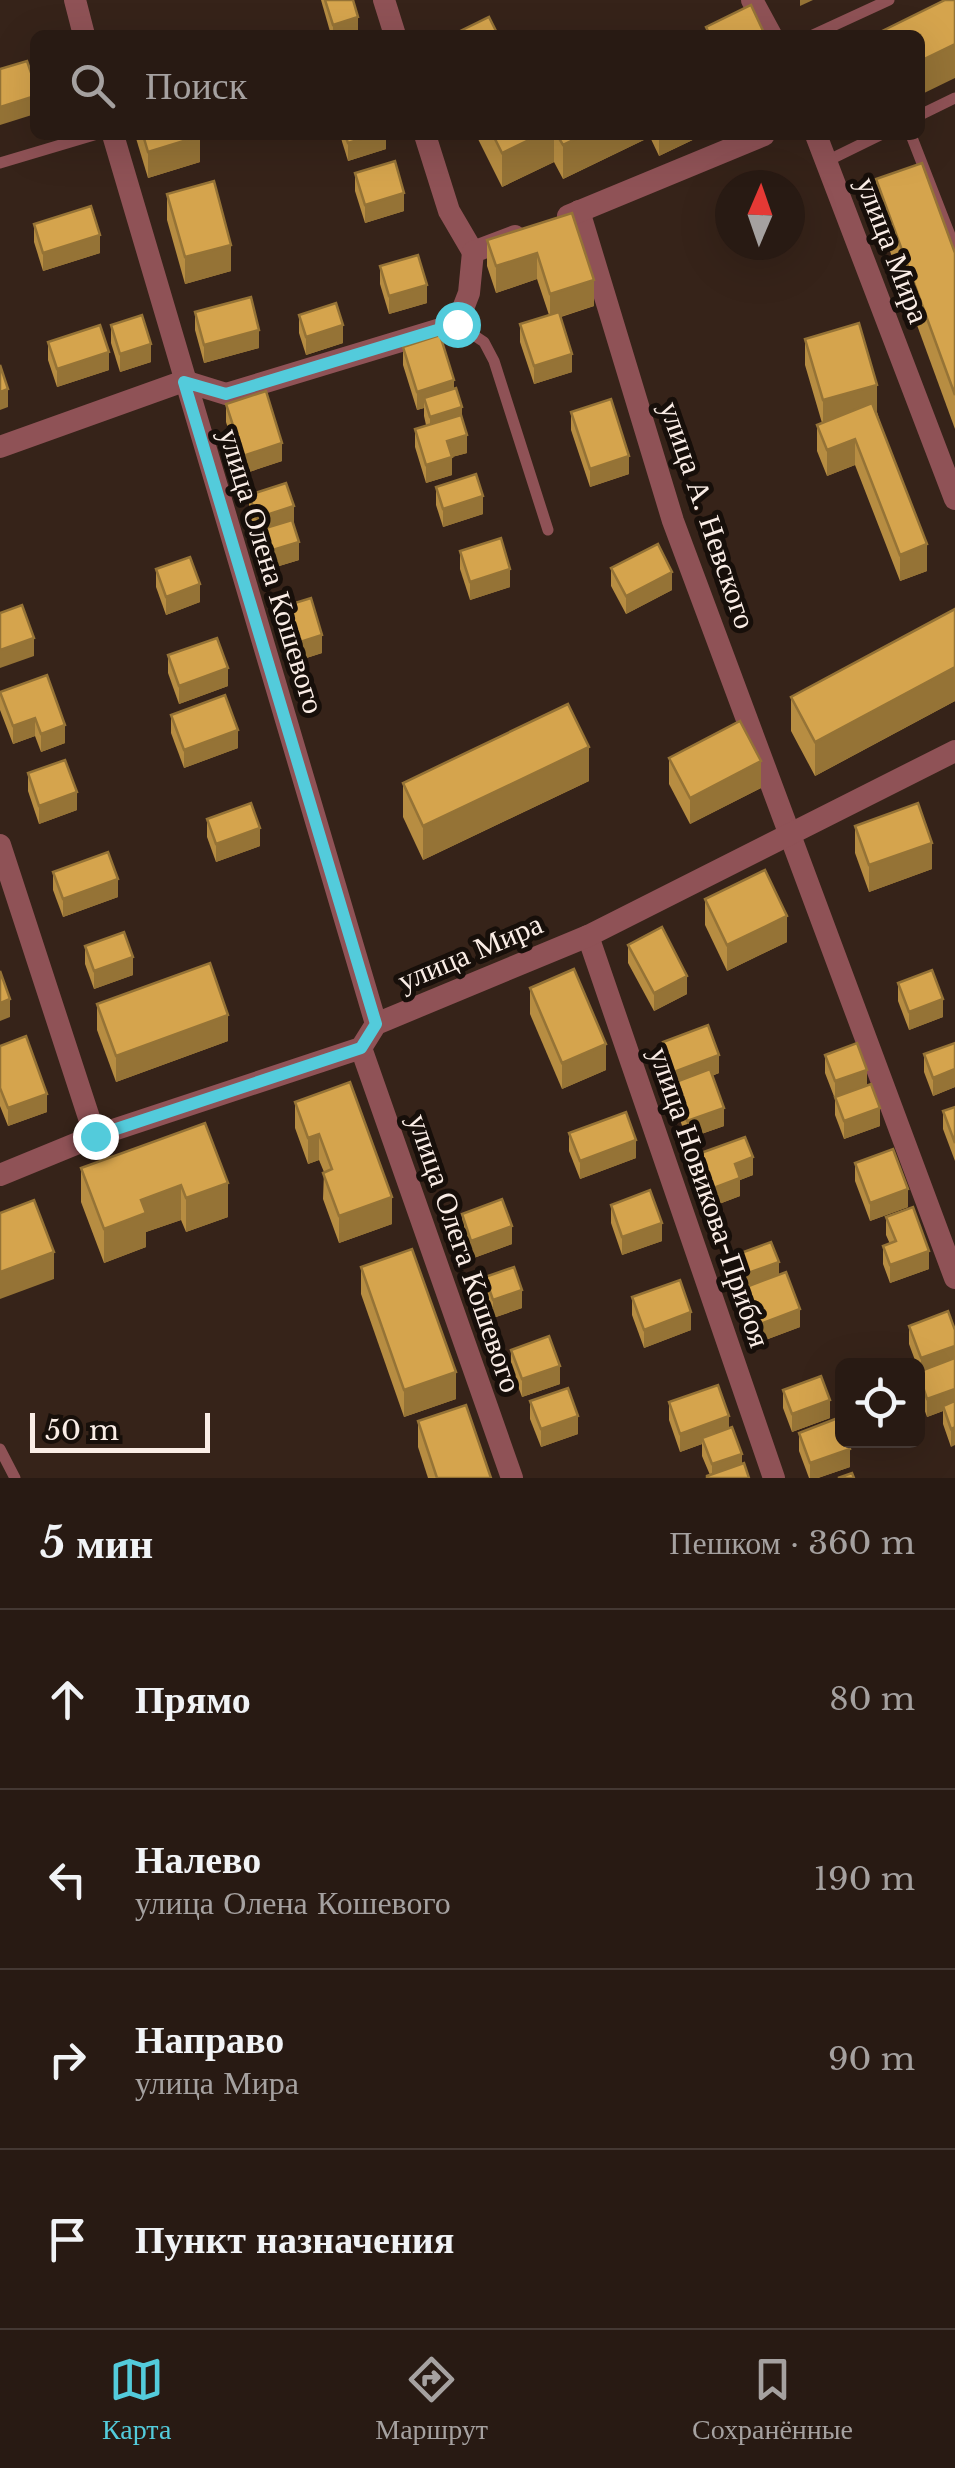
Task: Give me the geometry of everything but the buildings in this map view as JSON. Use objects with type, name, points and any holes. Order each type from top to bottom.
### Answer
[{"type":"street","points":[[74,0],[83,30]]},
{"type":"street","points":[[384,0],[393,30]]},
{"type":"street","points":[[752,0],[768,30]]},
{"type":"street","name":"улица Олена Кошевого","points":[[114,140],[376,1024]]},
{"type":"street","points":[[0,447],[184,382],[226,394],[457,324],[469,293],[472,252],[448,211],[427,140]]},
{"type":"street","points":[[472,252],[752,140]]},
{"type":"street","name":"улица Мира","points":[[818,140],[955,500]]},
{"type":"street","name":"улица А. Невского","points":[[579,212],[673,521],[793,833]]},
{"type":"street","name":"улица Мира","points":[[361,1048],[376,1024],[588,936],[955,752]]},
{"type":"street","points":[[793,833],[955,1278]]},
{"type":"street","points":[[0,844],[95,1136]]},
{"type":"street","name":"улица Новикова-Прибоя","points":[[588,936],[774,1478]]},
{"type":"street","points":[[0,1175],[95,1136],[361,1048]]},
{"type":"street","name":"улица Олега Кошевого","points":[[361,1048],[512,1478]]},
{"type":"lane","points":[[822,30],[866,5],[889,0]]},
{"type":"lane","points":[[925,113],[955,98]]},
{"type":"lane","points":[[0,163],[77,140]]},
{"type":"lane","points":[[827,161],[870,140]]},
{"type":"lane","points":[[913,140],[955,248]]},
{"type":"lane","points":[[457,324],[484,342],[494,361],[548,530]]},
{"type":"lane","points":[[0,1449],[15,1478]]},
{"type":"route","points":[[95,1136],[361,1048],[376,1024],[184,382],[226,394],[457,324]]}]
